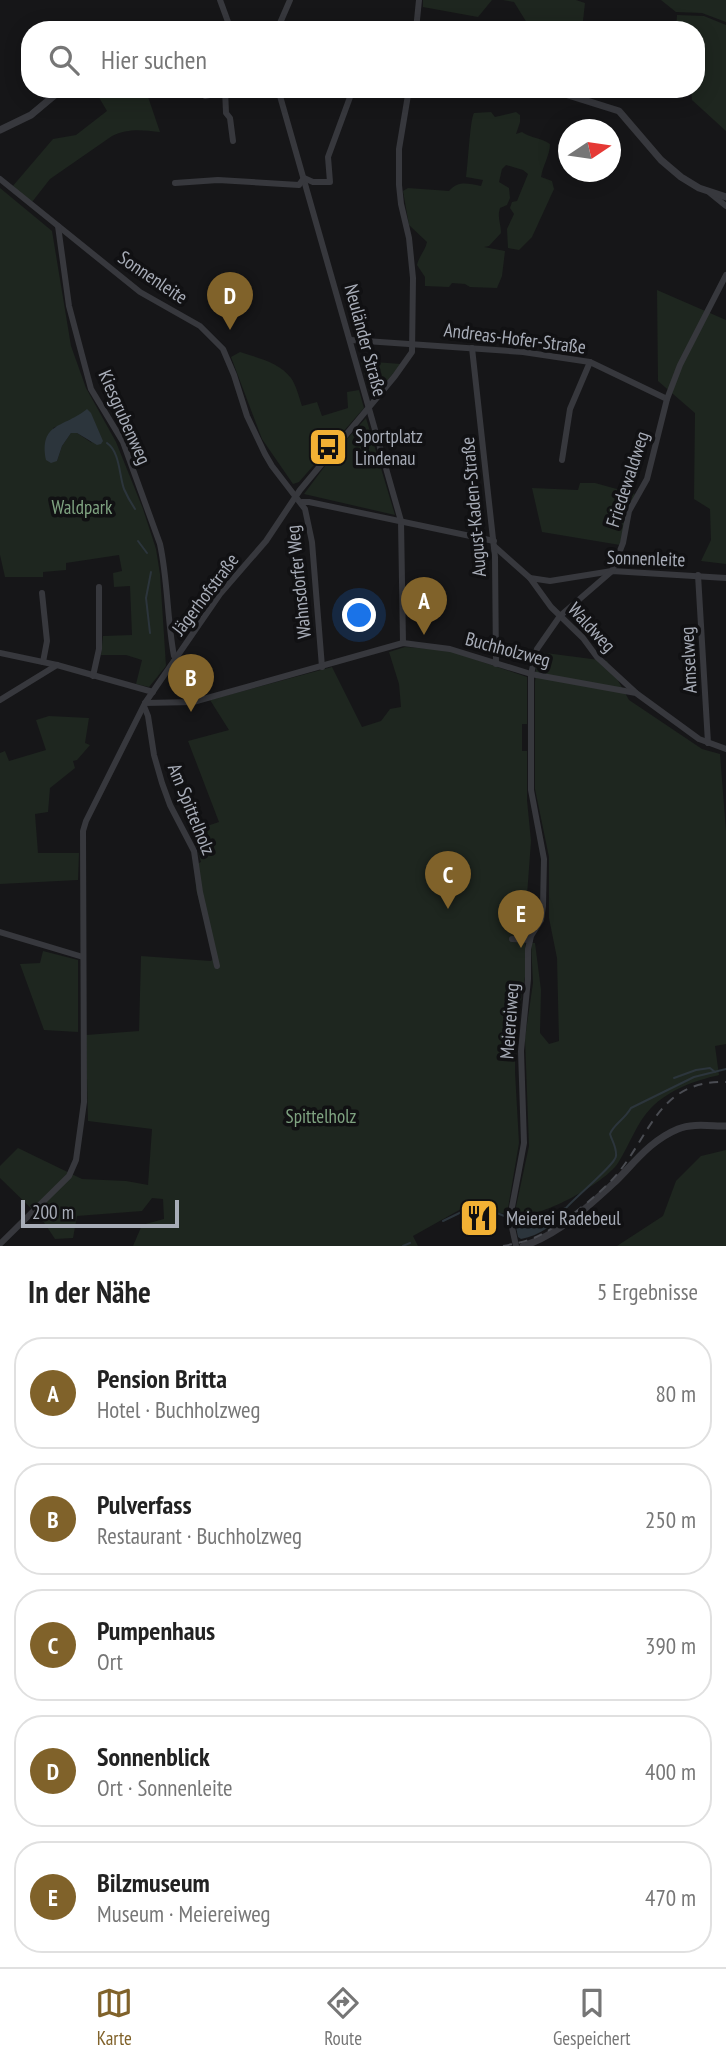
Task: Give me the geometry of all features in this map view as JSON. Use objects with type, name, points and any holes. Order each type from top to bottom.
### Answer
[{"type":"street","points":[[220,0],[228,21]]},
{"type":"street","points":[[281,21],[290,0]]},
{"type":"street","points":[[417,21],[419,0]]},
{"type":"street","points":[[0,130],[31,115],[51,98]]},
{"type":"street","points":[[225,98],[233,141]]},
{"type":"street","name":"Neuländer Straße","points":[[281,98],[401,521],[403,643]]},
{"type":"street","points":[[175,183],[218,180],[299,184],[303,178],[313,183],[330,182],[328,157],[351,98]]},
{"type":"street","points":[[408,98],[399,149],[399,185],[413,278],[414,343]]},
{"type":"street","points":[[578,98],[619,111],[661,160],[690,184],[726,197]]},
{"type":"street","name":"Sonnenleite","points":[[0,179],[140,292],[200,326],[216,340],[228,359],[247,416],[265,454],[300,499]]},
{"type":"street","points":[[709,191],[726,206]]},
{"type":"street","name":"Kiesgrubenweg","points":[[58,226],[69,306],[92,389],[123,442],[160,544],[169,633],[177,659]]},
{"type":"street","name":"Friedewaldweg","points":[[531,674],[537,649],[560,616],[612,571],[623,543],[629,511],[647,479],[667,399],[680,365],[726,275]]},
{"type":"street","name":"Andreas-Hofer-Straße","points":[[351,341],[523,352],[590,362],[667,399]]},
{"type":"street","name":"Jägerhofstraße","points":[[0,1244],[69,1176],[76,1160],[85,1102],[83,831],[86,821],[145,705],[220,594],[300,499],[331,451],[412,352],[414,343]]},
{"type":"street","name":"August-Kaden-Straße","points":[[472,348],[494,544],[496,664]]},
{"type":"street","points":[[562,460],[570,409],[590,362]]},
{"type":"street","points":[[300,499],[494,544],[530,578]]},
{"type":"street","name":"Wahnsdorfer Weg","points":[[300,499],[311,530],[322,667]]},
{"type":"street","name":"Sonnenleite","points":[[530,578],[561,580],[612,571],[726,578]]},
{"type":"street","name":"Amselweg","points":[[698,575],[708,743]]},
{"type":"street","name":"Waldweg","points":[[530,578],[551,607],[583,638],[597,657],[636,693]]},
{"type":"street","points":[[93,676],[99,649],[99,587]]},
{"type":"street","points":[[42,593],[47,641],[44,662]]},
{"type":"street","name":"Buchholzweg","points":[[145,705],[193,702],[403,643],[450,649],[531,674],[636,693],[699,739],[726,749]]},
{"type":"street","points":[[0,653],[57,665],[153,692]]},
{"type":"street","points":[[0,700],[57,665]]},
{"type":"street","name":"Meiereiweg","points":[[516,1246],[510,1218],[524,1143],[521,1051],[530,940],[542,912],[544,859],[531,790],[531,674]]},
{"type":"street","name":"Am Spittelholz","points":[[145,705],[162,783],[170,806],[194,851],[200,892],[217,966]]},
{"type":"street","points":[[0,932],[83,957]]},
{"type":"street","points":[[512,940],[530,940]]},
{"type":"street","points":[[523,1246],[548,1237],[665,1136],[677,1129],[692,1126],[726,1126]]},
{"type":"green space","points":[[423,0],[492,0],[478,17],[423,7]]},
{"type":"green space","points":[[503,0],[576,0],[585,3],[583,21],[526,21],[514,2]]},
{"type":"green space","points":[[661,0],[726,0],[726,22],[702,13],[676,12]]},
{"type":"green space","points":[[677,15],[704,16],[726,25],[726,131],[692,100],[705,98],[705,21],[677,21]]},
{"type":"green space","points":[[99,98],[148,98],[160,132],[130,131],[112,136],[50,179],[32,202],[12,187],[53,139],[76,135],[107,111]]},
{"type":"green space","points":[[491,112],[495,117],[516,112],[520,115],[520,122],[516,134],[522,132],[550,144],[541,177],[552,181],[554,189],[532,237],[519,250],[508,248],[507,229],[514,214],[510,208],[512,202],[517,201],[528,174],[506,165],[502,169],[499,182],[509,188],[510,198],[507,205],[500,208],[501,233],[489,246],[484,247],[505,251],[502,276],[497,288],[452,283],[449,287],[425,286],[425,277],[417,265],[427,242],[409,225],[403,191],[408,188],[449,191],[456,185],[464,184],[481,186],[483,180],[466,177],[471,124],[474,113]]},
{"type":"green space","name":"Waldpark","points":[[0,188],[52,231],[71,346],[86,388],[116,442],[156,549],[166,666],[149,687],[136,684],[142,660],[126,655],[101,655],[103,636],[132,635],[130,586],[114,587],[113,573],[122,571],[119,555],[66,563],[66,570],[43,572],[43,577],[5,577],[0,555]],"holes":[[[75,419],[92,443],[77,433],[71,433],[62,446],[57,461],[53,428]]]},
{"type":"green space","points":[[657,290],[726,320],[726,564],[701,561],[711,540],[710,509],[694,499],[695,413],[658,381]]},
{"type":"green space","points":[[240,352],[280,368],[293,381],[302,406],[317,402],[322,416],[348,408],[347,392],[359,390],[364,408],[299,482],[293,484],[262,439],[231,357]]},
{"type":"green space","points":[[361,361],[401,364],[377,393],[369,391]]},
{"type":"green space","points":[[366,418],[395,515],[304,494],[337,450]]},
{"type":"green space","points":[[580,483],[595,483],[635,494],[620,545],[542,532],[532,488],[578,490]]},
{"type":"green space","name":"Spittelholz","points":[[405,647],[447,650],[527,677],[527,724],[522,724],[522,751],[527,751],[527,800],[531,841],[525,977],[515,1036],[519,1143],[507,1214],[490,1212],[470,1204],[413,1236],[418,1246],[133,1246],[142,1225],[164,1219],[163,1199],[152,1198],[142,1211],[77,1216],[73,1238],[55,1239],[41,1218],[0,1178],[0,1166],[18,1148],[82,1179],[148,1185],[152,1129],[88,1121],[86,1035],[139,1031],[141,956],[211,961],[214,958],[196,889],[195,865],[201,862],[192,831],[219,822],[188,741],[229,730],[210,700],[332,667],[362,727],[381,721],[390,709],[401,707],[399,684],[389,652]]},
{"type":"green space","points":[[538,652],[607,661],[629,700],[702,749],[720,754],[726,831],[726,1044],[715,1046],[719,1075],[683,1087],[658,1101],[641,1120],[618,1163],[599,1181],[554,1206],[539,1212],[514,1216],[529,1146],[525,1038],[533,983],[531,943],[535,943],[541,990],[540,1033],[549,1044],[559,1041],[557,958],[549,918],[549,857],[535,789],[535,682]]},
{"type":"green space","points":[[49,716],[89,718],[85,743],[90,745],[73,761],[75,768],[50,788],[48,812],[35,814],[38,853],[79,853],[78,880],[0,884],[0,753],[5,751],[9,761],[46,750],[36,720]]},
{"type":"green space","points":[[43,951],[78,960],[78,1032],[44,1030],[20,964],[40,963]]},
{"type":"green space","points":[[726,1150],[726,1246],[617,1246],[663,1216],[676,1181],[701,1156]]},
{"type":"shaded area","points":[[87,409],[103,441],[101,444],[97,445],[77,433],[71,433],[62,446],[57,461],[51,463],[46,460],[46,439],[50,432]]},
{"type":"shaded area","points":[[565,1207],[567,1210],[546,1229],[521,1239],[518,1237],[516,1227],[519,1223],[544,1218]]},
{"type":"waterway","points":[[107,443],[114,452],[124,489],[135,509]]},
{"type":"waterway","points":[[138,541],[147,553]]},
{"type":"waterway","points":[[150,633],[146,598],[151,572]]},
{"type":"waterway","points":[[674,1078],[696,1070],[710,1068],[715,1072]]},
{"type":"waterway","points":[[565,1209],[614,1160],[616,1150],[610,1134],[631,1108],[694,1077],[726,1069]]},
{"type":"waterway","points":[[443,1221],[476,1205],[507,1217]]},
{"type":"waterway","points":[[515,1220],[518,1226]]},
{"type":"waterway","points":[[403,1246],[410,1243]]},
{"type":"railway","points":[[503,1246],[526,1241],[544,1233],[591,1200],[618,1173],[649,1126],[672,1099],[686,1090],[704,1084],[726,1082]]},
{"type":"place","name":"Sonnenblick","points":[[230,330]]},
{"type":"place","name":"Sportplatz Lindenau","points":[[328,447]]},
{"type":"place","name":"Pension Britta","points":[[424,635]]},
{"type":"place","name":"Pulverfass","points":[[191,712]]},
{"type":"place","name":"Pumpenhaus","points":[[448,909]]},
{"type":"place","name":"Bilzmuseum","points":[[521,948]]},
{"type":"place","name":"Meierei Radebeul","points":[[479,1218]]}]
